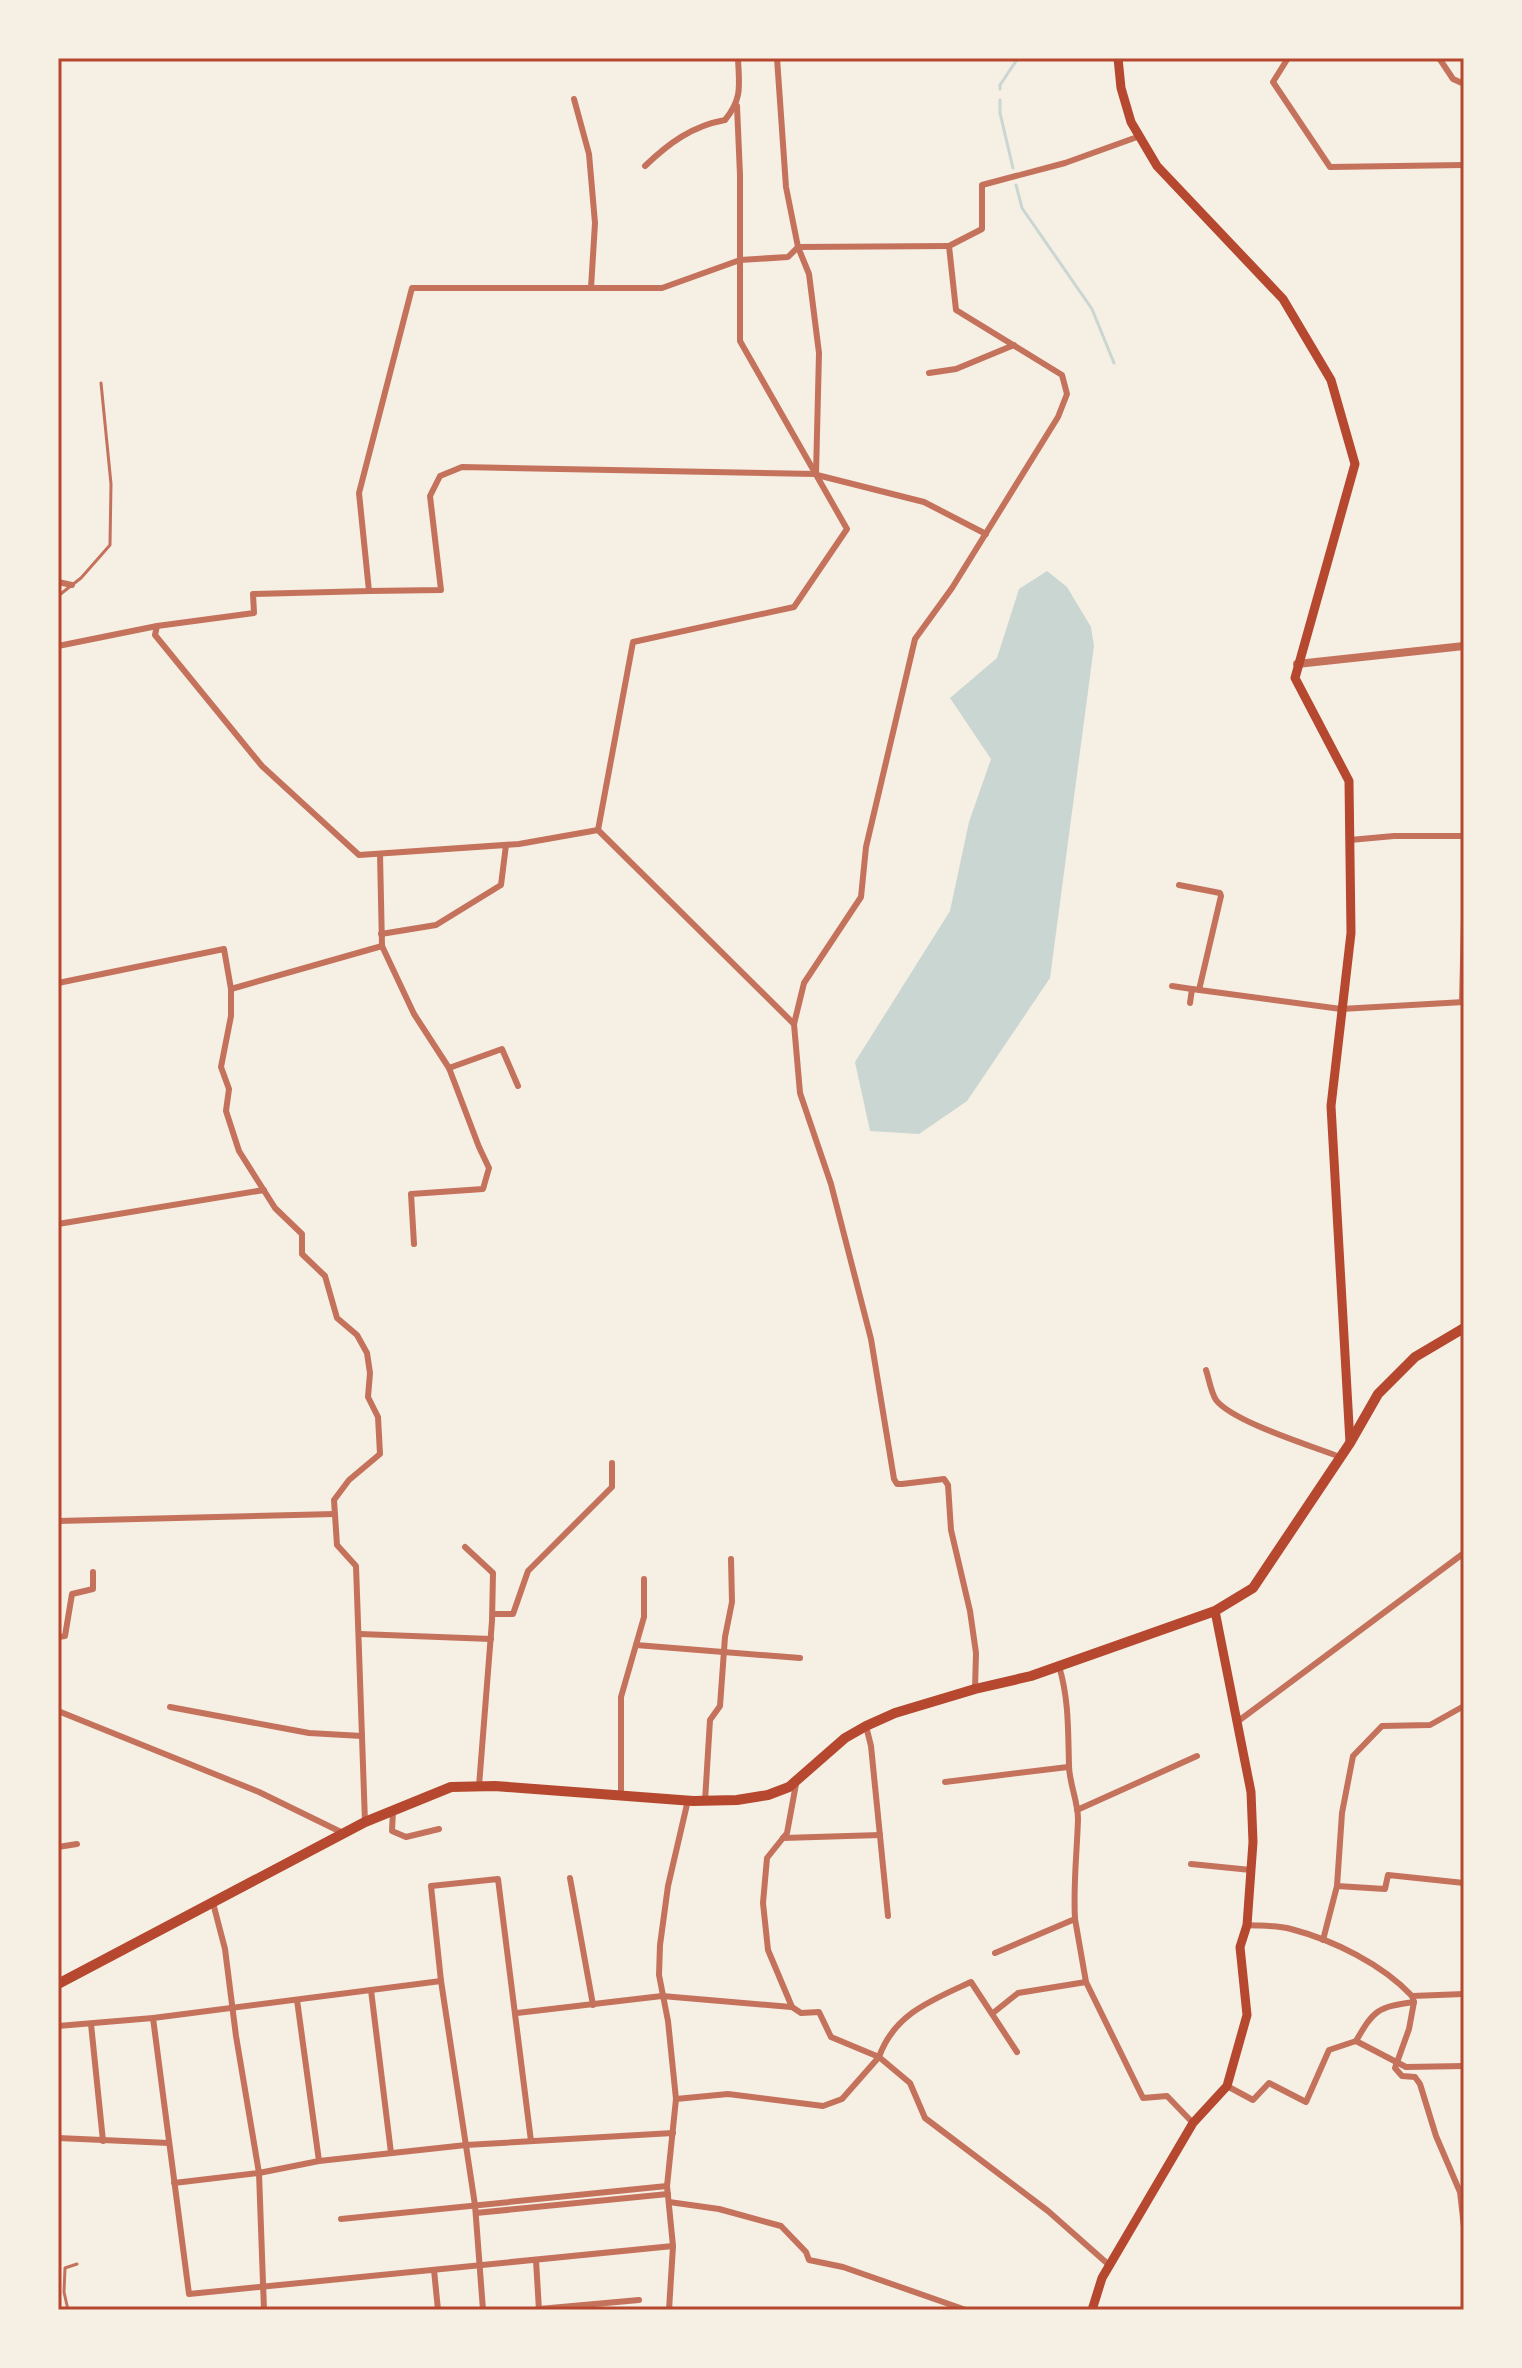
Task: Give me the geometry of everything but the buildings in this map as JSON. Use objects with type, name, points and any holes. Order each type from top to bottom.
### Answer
[{"type":"highway","points":[[58,1984],[343,1833],[451,1787],[479,1786],[705,1801],[768,1795],[797,1780],[845,1738],[895,1713],[1031,1676],[1215,1611],[1253,1588],[1350,1443],[1378,1394],[1415,1357],[1464,1328]]},
{"type":"main road","points":[[1118,58],[1121,88],[1131,122],[1157,166],[1283,299],[1331,380],[1355,464],[1295,678],[1349,781],[1351,933],[1331,1106],[1350,1443]]},
{"type":"main road","points":[[1092,2310],[1109,2265],[1193,2123],[1227,2086],[1247,2015],[1240,1947],[1247,1925],[1253,1842],[1251,1792],[1215,1611]]},
{"type":"street","points":[[598,830],[633,642],[794,607],[847,529],[740,341],[738,58]]},
{"type":"street","points":[[777,58],[786,187],[798,247],[809,274],[819,353],[816,474]]},
{"type":"street","points":[[1288,58],[1273,82],[1330,167],[1464,165]]},
{"type":"street","points":[[1439,58],[1453,79],[1464,84]]},
{"type":"street","points":[[574,99],[589,154],[595,223],[591,288]]},
{"type":"street","points":[[645,166],[667,145],[703,124],[725,120],[737,106]]},
{"type":"street","points":[[369,591],[359,493],[412,288],[662,288],[740,260],[788,257],[798,247],[949,246],[982,229],[982,185],[1065,163],[1140,136]]},
{"type":"street","points":[[949,246],[956,310],[1062,375],[1067,394],[1058,417],[986,534],[915,639],[866,847],[861,897],[804,983],[794,1024],[800,1093],[831,1184],[871,1339],[894,1479],[897,1484],[944,1479],[948,1485],[951,1530],[970,1611],[976,1653],[975,1689]]},
{"type":"street","points":[[929,373],[956,369],[1014,345]]},
{"type":"street","points":[[58,646],[157,626],[254,613],[253,594],[441,590],[430,496],[440,476],[462,467],[816,474],[924,502],[986,534]]},
{"type":"street","points":[[58,582],[72,585]]},
{"type":"street","points":[[157,626],[155,635],[262,766],[359,855],[506,845],[598,830]]},
{"type":"street","points":[[1297,664],[1464,646]]},
{"type":"street","points":[[598,830],[794,1024]]},
{"type":"street","points":[[1350,840],[1394,836],[1464,836]]},
{"type":"street","points":[[381,934],[436,925],[501,885],[506,845]]},
{"type":"street","points":[[380,854],[382,946],[414,1014],[449,1068],[489,1168],[483,1189],[411,1194],[414,1244]]},
{"type":"street","points":[[1179,885],[1220,893],[1221,896],[1190,1003]]},
{"type":"street","points":[[1172,986],[1341,1009],[1463,1002],[1464,919]]},
{"type":"street","points":[[231,989],[382,946]]},
{"type":"street","points":[[58,983],[224,949],[231,989],[231,1016],[221,1067],[229,1089],[226,1111],[239,1151],[275,1208],[302,1234],[302,1254],[325,1276],[337,1318],[357,1335],[367,1353],[370,1373],[368,1397],[378,1417],[380,1454],[349,1480],[334,1500],[337,1545],[356,1566],[365,1822]]},
{"type":"street","points":[[449,1068],[502,1049],[518,1086]]},
{"type":"street","points":[[58,1224],[264,1190]]},
{"type":"street","points":[[1206,1370],[1216,1399],[1229,1411],[1340,1457]]},
{"type":"street","points":[[493,1614],[513,1614],[528,1571],[612,1487],[612,1463]]},
{"type":"street","points":[[58,1521],[335,1514]]},
{"type":"street","points":[[465,1547],[493,1573],[493,1614],[479,1786]]},
{"type":"street","points":[[1237,1722],[1464,1553]]},
{"type":"street","points":[[705,1801],[710,1720],[720,1706],[732,1602],[731,1559]]},
{"type":"street","points":[[58,1637],[65,1636],[72,1594],[93,1589],[93,1572]]},
{"type":"street","points":[[621,1796],[621,1697],[644,1617],[644,1579]]},
{"type":"street","points":[[360,1634],[491,1639]]},
{"type":"street","points":[[636,1645],[800,1658]]},
{"type":"street","points":[[1059,1666],[1068,1714],[1068,1767],[1077,1810],[1075,1919],[1086,1982],[1143,2098],[1167,2096],[1193,2123]]},
{"type":"street","points":[[1323,1940],[1337,1886],[1342,1813],[1353,1756],[1382,1726],[1430,1725],[1464,1706]]},
{"type":"street","points":[[170,1707],[309,1733],[362,1736]]},
{"type":"street","points":[[58,1711],[259,1792],[343,1833]]},
{"type":"street","points":[[866,1726],[871,1746],[888,1916]]},
{"type":"street","points":[[1077,1810],[1197,1756]]},
{"type":"street","points":[[945,1782],[1068,1767]]},
{"type":"street","points":[[792,2007],[768,1950],[763,1903],[767,1858],[787,1833],[797,1780]]},
{"type":"street","points":[[669,2310],[673,2246],[667,2186],[676,2099],[668,2021],[659,1975],[668,1886],[688,1800]]},
{"type":"street","points":[[393,1810],[392,1831],[406,1837],[439,1829]]},
{"type":"street","points":[[783,1838],[880,1835]]},
{"type":"street","points":[[58,1847],[77,1844]]},
{"type":"street","points":[[1191,1864],[1251,1870]]},
{"type":"street","points":[[1337,1886],[1385,1889],[1388,1875],[1464,1883]]},
{"type":"street","points":[[570,1878],[593,2005]]},
{"type":"street","points":[[483,2310],[476,2209],[441,1981],[431,1886],[498,1879],[531,2141]]},
{"type":"street","points":[[213,1903],[225,1949],[259,2173],[264,2310]]},
{"type":"street","points":[[995,1953],[1075,1919]]},
{"type":"street","points":[[1247,1925],[1288,1928],[1323,1940],[1371,1964],[1413,1999]]},
{"type":"street","points":[[58,2026],[153,2018],[441,1981]]},
{"type":"street","points":[[676,2099],[728,2094],[823,2106],[842,2099],[879,2057],[886,2039],[921,2005],[971,1982],[1017,2052]]},
{"type":"street","points":[[993,2013],[1018,1993],[1086,1982]]},
{"type":"street","points":[[371,1990],[391,2153]]},
{"type":"street","points":[[1227,2086],[1253,2100],[1269,2083],[1306,2102],[1329,2050],[1356,2041],[1369,2018],[1385,2006],[1413,1999],[1464,1994]]},
{"type":"street","points":[[517,2013],[662,1996],[792,2007],[801,2013],[819,2012],[831,2037],[879,2057],[910,2083],[925,2118],[1048,2211],[1109,2265]]},
{"type":"street","points":[[1413,1999],[1409,2029],[1396,2062],[1398,2073],[1415,2077],[1420,2084],[1436,2136],[1460,2192],[1464,2227]]},
{"type":"street","points":[[297,2000],[319,2161]]},
{"type":"street","points":[[153,2018],[189,2294],[673,2246]]},
{"type":"street","points":[[91,2024],[103,2141]]},
{"type":"street","points":[[1356,2041],[1406,2067],[1464,2066]]},
{"type":"street","points":[[174,2183],[259,2173],[319,2161],[466,2145],[673,2133]]},
{"type":"street","points":[[58,2138],[169,2143]]},
{"type":"street","points":[[476,2209],[667,2186]]},
{"type":"street","points":[[341,2219],[668,2198],[781,2226],[806,2252],[809,2260],[843,2267],[966,2310]]},
{"type":"street","points":[[536,2260],[539,2309],[639,2300]]},
{"type":"street","points":[[434,2270],[438,2310]]},
{"type":"lane","points":[[58,596],[110,545],[111,484],[101,383]]},
{"type":"lane","points":[[68,2310],[64,2292],[65,2268],[77,2264]]},
{"type":"shaded area","points":[[1047,571],[1067,587],[1091,627],[1094,646],[1050,978],[967,1101],[919,1134],[870,1131],[855,1062],[950,911],[969,822],[991,759],[950,698],[997,658],[1019,589]]},
{"type":"waterway","points":[[1000,89],[1018,58]]},
{"type":"waterway","points":[[1000,100],[1000,113],[1013,168]]},
{"type":"waterway","points":[[1016,185],[1022,208],[1092,309],[1114,363]]}]
